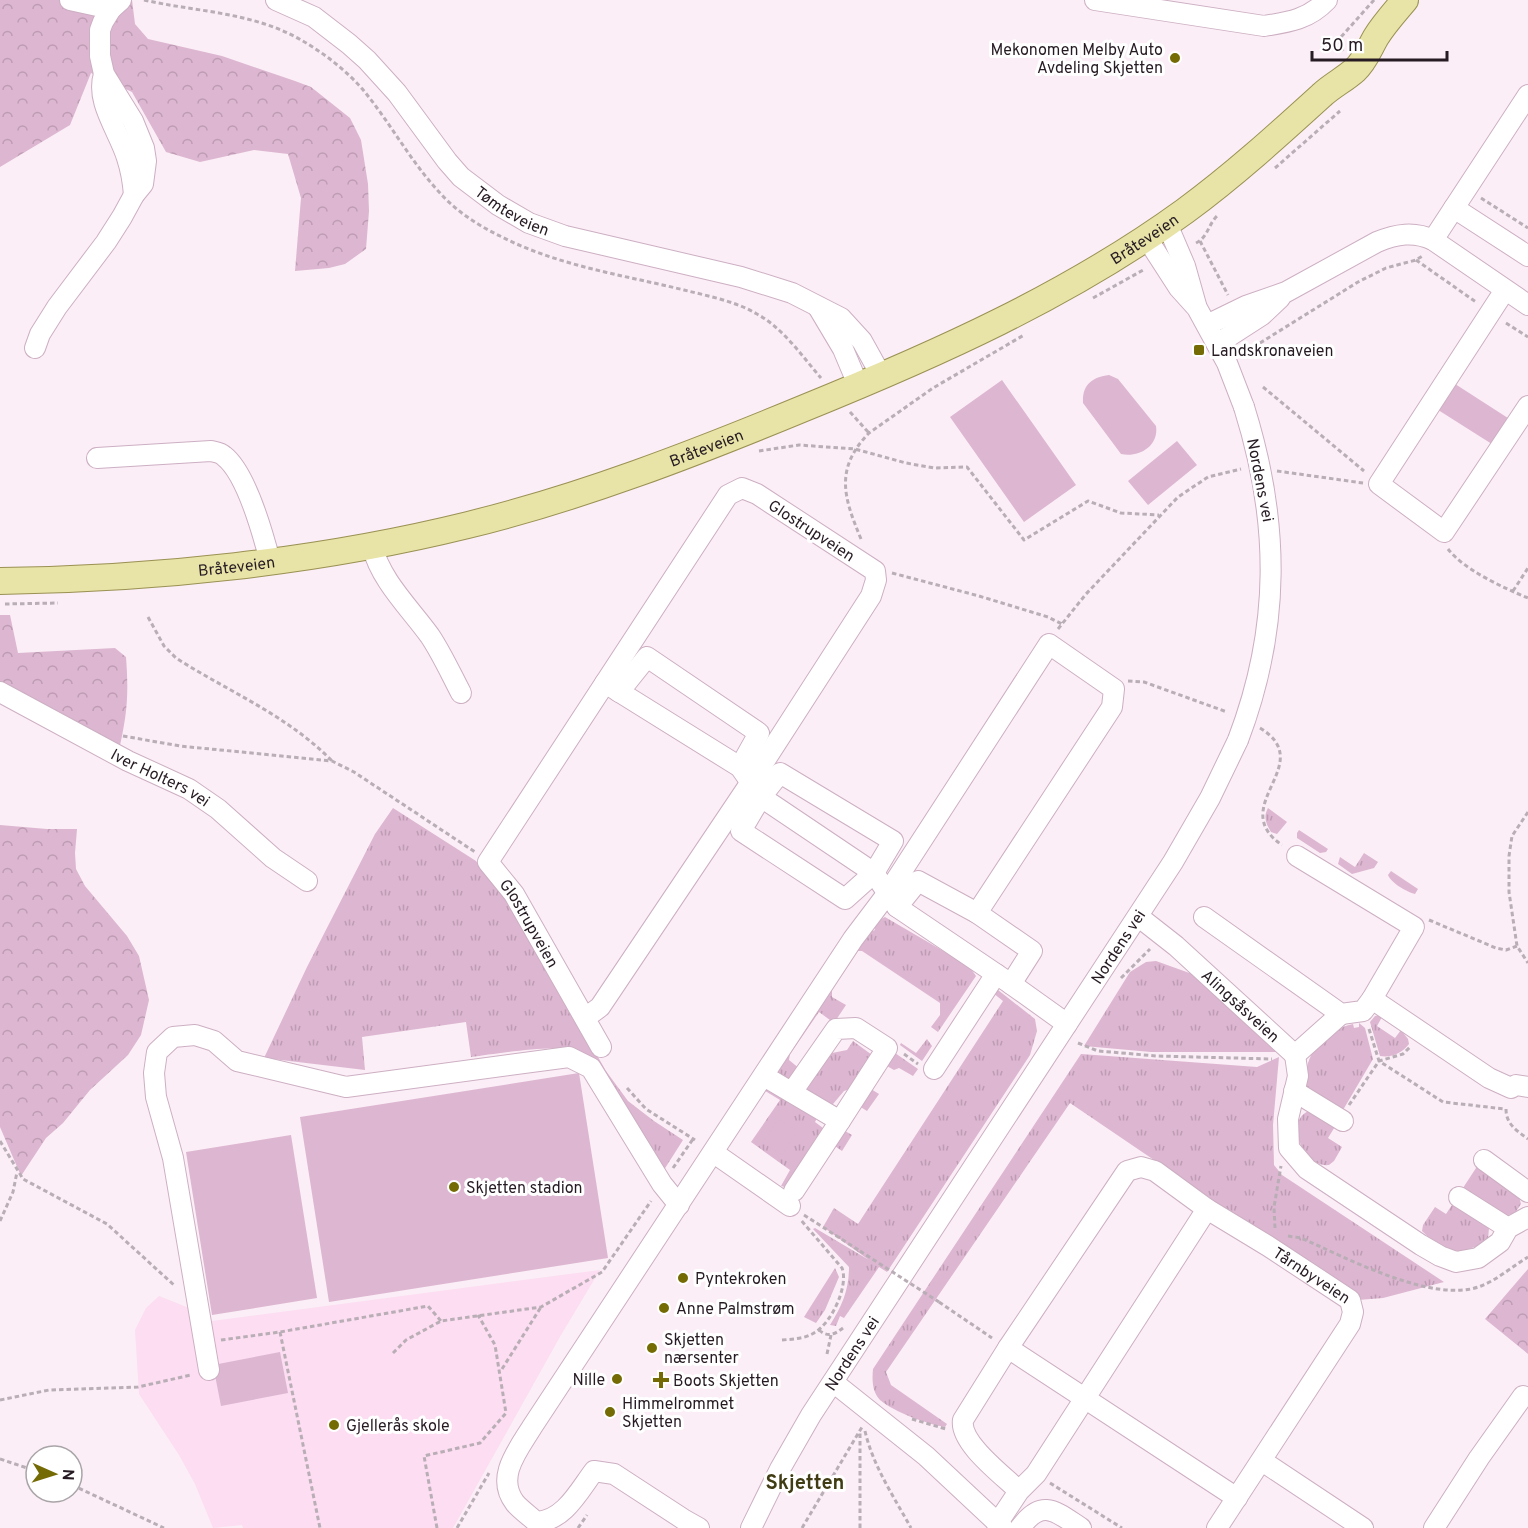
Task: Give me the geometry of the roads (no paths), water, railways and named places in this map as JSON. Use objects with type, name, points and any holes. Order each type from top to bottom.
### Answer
[{"type":"main road","name":"Bråteveien","points":[[0,581],[110,576],[270,561],[372,546],[471,525],[575,494],[853,397],[882,377],[1009,317],[1157,230],[1255,156],[1328,89],[1354,72],[1377,36],[1405,0]]},
{"type":"street","points":[[35,348],[40,334],[123,218],[134,195],[127,156],[102,96],[100,85],[104,74],[100,56],[100,30],[116,5],[70,0]]},
{"type":"street","name":"Tømteveien","points":[[276,0],[314,17],[349,44],[384,77],[461,177],[484,196],[512,214],[546,230],[584,241],[763,282],[792,293],[841,318],[854,330],[882,377]]},
{"type":"street","points":[[1095,0],[1264,26],[1290,22],[1305,16],[1317,11],[1327,0]]},
{"type":"street","points":[[1434,240],[1528,95]]},
{"type":"street","points":[[1454,208],[1528,256]]},
{"type":"street","name":"Nordens vei","points":[[751,1528],[780,1469],[833,1382],[1138,917],[1193,829],[1238,740],[1248,713],[1261,668],[1269,618],[1271,587],[1268,504],[1259,457],[1244,407],[1217,344],[1202,316],[1188,273],[1157,230]]},
{"type":"street","points":[[1202,316],[1246,306],[1286,292],[1364,248],[1387,238],[1409,234],[1426,236],[1434,240],[1528,305]]},
{"type":"street","points":[[1505,290],[1380,484],[1444,532],[1528,406]]},
{"type":"street","points":[[1217,344],[1262,315],[1286,292]]},
{"type":"street","points":[[818,307],[843,349],[853,397]]},
{"type":"street","points":[[97,458],[211,451],[224,456],[232,465],[249,497],[270,561]]},
{"type":"street","name":"Glostrupveien","points":[[601,1047],[514,894],[488,862],[612,688],[728,495],[742,488],[757,494],[872,569],[876,580],[871,596],[750,782]]},
{"type":"street","points":[[372,546],[379,566],[397,595],[430,636],[461,693]]},
{"type":"street","points":[[892,901],[1049,644],[1114,688],[1112,707],[977,913]]},
{"type":"street","points":[[585,1018],[600,1007],[750,782],[780,773],[893,842],[874,873],[845,899],[741,831],[750,782],[759,733],[648,657],[612,688],[750,782],[874,873],[892,901],[1067,1024]]},
{"type":"street","name":"Iver Holters vei","points":[[0,692],[128,761],[174,781],[206,799],[273,858],[307,881]]},
{"type":"street","points":[[1204,917],[1341,1014],[1368,1005],[1414,927],[1297,856]]},
{"type":"street","points":[[699,1528],[614,1474],[594,1471],[561,1513],[547,1522],[536,1522],[514,1502],[508,1484],[507,1470],[532,1427],[853,939],[892,901],[918,880],[977,913],[1032,951],[1004,979],[928,1067]]},
{"type":"street","name":"Alingsåsveien","points":[[1138,917],[1160,932],[1295,1055],[1341,1014]]},
{"type":"street","points":[[1368,1005],[1424,1034],[1489,1078],[1520,1088]]},
{"type":"street","points":[[714,1153],[792,1198],[887,1048],[856,1028],[836,1029],[792,1092]]},
{"type":"street","points":[[209,1370],[173,1158],[156,1097],[154,1073],[157,1052],[173,1037],[195,1035],[214,1041],[237,1061],[346,1087],[569,1057],[591,1068],[662,1184],[679,1205]]},
{"type":"street","points":[[1295,1055],[1298,1076],[1288,1119],[1289,1148],[1307,1170],[1440,1256],[1456,1262],[1478,1258],[1500,1242],[1508,1228],[1528,1216]]},
{"type":"street","points":[[764,1076],[840,1121]]},
{"type":"street","points":[[1294,1091],[1341,1120]]},
{"type":"street","points":[[1484,1160],[1528,1192]]},
{"type":"street","name":"Tårnbyveien","points":[[1019,1491],[970,1444],[963,1430],[963,1420],[1008,1348],[1127,1171],[1141,1167],[1155,1171],[1207,1209],[1272,1242],[1350,1300],[1353,1312],[1350,1324],[1217,1528]]},
{"type":"street","points":[[1459,1197],[1508,1228]]},
{"type":"street","points":[[833,1382],[926,1456],[1000,1526],[1019,1491],[1036,1474],[1207,1209]]},
{"type":"street","points":[[1008,1348],[1237,1498]]},
{"type":"street","points":[[1434,1528],[1479,1458],[1523,1396]]},
{"type":"street","points":[[1262,1461],[1363,1528]]},
{"type":"street","points":[[1020,1528],[1030,1514],[1040,1510],[1057,1512],[1081,1528]]},
{"type":"place","name":"Mekonomen Melby Auto Avdeling Skjetten","points":[[1175,58]]},
{"type":"place","name":"Landskronaveien","points":[[1199,350]]},
{"type":"place","name":"Skjetten stadion","points":[[454,1187]]},
{"type":"place","name":"Pyntekroken","points":[[683,1278]]},
{"type":"place","name":"Anne Palmstrøm","points":[[664,1308]]},
{"type":"place","name":"Skjetten nærsenter","points":[[652,1348]]},
{"type":"place","name":"Nille","points":[[617,1379]]},
{"type":"place","name":"Boots Skjetten","points":[[661,1380]]},
{"type":"place","name":"Himmelrommet Skjetten","points":[[610,1412]]},
{"type":"place","name":"Gjellerås skole","points":[[334,1425]]},
{"type":"district","name":"Skjetten","points":[[805,1482]]}]
